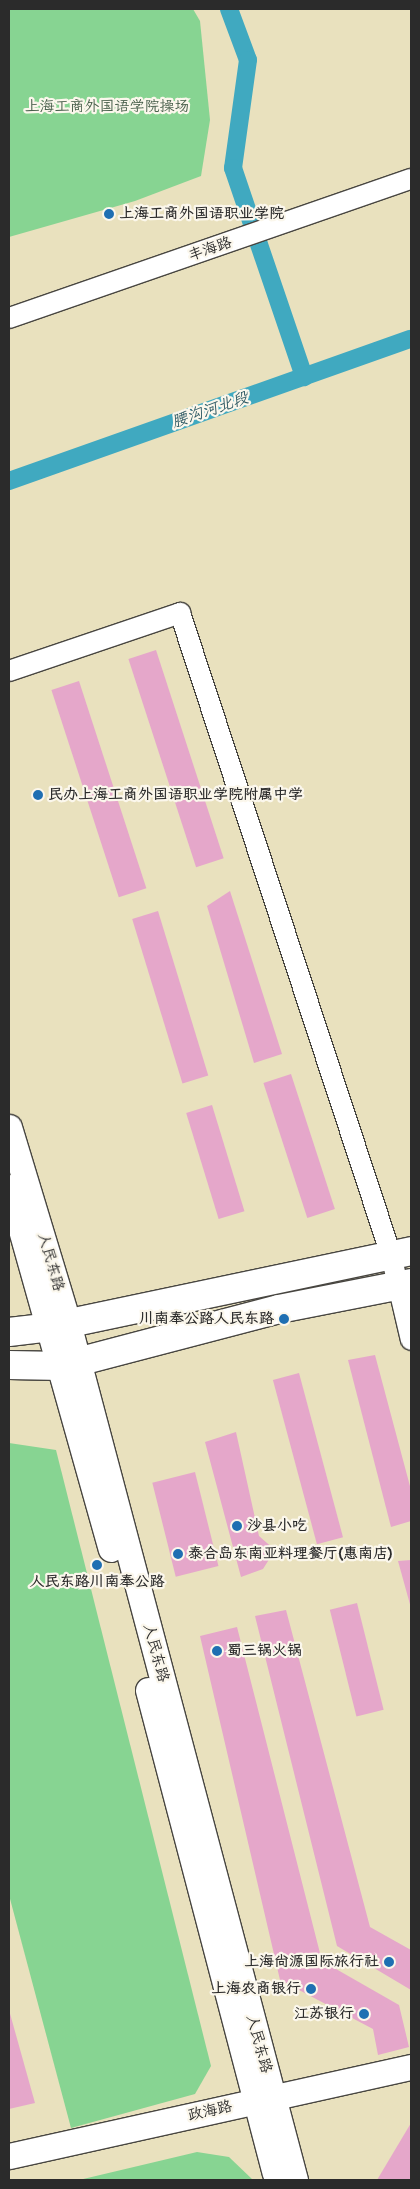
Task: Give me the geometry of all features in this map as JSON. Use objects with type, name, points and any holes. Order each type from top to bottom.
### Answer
[{"type":"main road","points":[[9,1332],[60,1325],[401,1253]]},
{"type":"main road","points":[[9,1365],[70,1364],[279,1309],[404,1284]]},
{"type":"street","name":"丰海路","points":[[9,318],[411,179]]},
{"type":"street","points":[[9,671],[180,612],[401,1253],[411,1340]]},
{"type":"street","name":"人民东路","points":[[9,1127],[264,2099],[277,2180]]},
{"type":"street","name":"人民东路","points":[[9,1187],[60,1325]]},
{"type":"street","name":"政海路","points":[[9,2156],[411,2067]]},
{"type":"street","name":"人民东路","points":[[264,2099],[295,2180]]},
{"type":"green space","name":"上海工商外国语学院操场","points":[[9,9],[193,9],[200,21],[210,120],[201,176],[135,201],[9,237]]},
{"type":"green space","points":[[9,1443],[56,1450],[211,2066],[195,2094],[71,2128],[9,1895]]},
{"type":"green space","points":[[197,2152],[229,2157],[253,2180],[79,2180]]},
{"type":"building","points":[[156,650],[224,858],[196,867],[128,659]]},
{"type":"building","points":[[79,681],[146,888],[119,897],[51,690]]},
{"type":"building","points":[[230,891],[282,1054],[254,1063],[207,906]]},
{"type":"building","points":[[158,911],[208,1075],[182,1083],[132,919]]},
{"type":"building","points":[[291,1074],[335,1209],[307,1218],[263,1083]]},
{"type":"building","points":[[212,1105],[244,1211],[219,1219],[186,1113]]},
{"type":"building","points":[[375,1355],[411,1490],[411,1521],[391,1527],[348,1360]]},
{"type":"building","points":[[299,1373],[343,1537],[317,1544],[273,1380]]},
{"type":"building","points":[[236,1432],[259,1536],[275,1550],[263,1569],[241,1577],[205,1442]]},
{"type":"building","points":[[195,1472],[218,1566],[176,1577],[152,1483]]},
{"type":"building","points":[[411,1560],[411,1608],[398,1561]]},
{"type":"building","points":[[357,1603],[384,1710],[356,1717],[330,1610]]},
{"type":"building","points":[[286,1610],[370,1927],[411,1950],[411,1990],[337,1946],[255,1616]]},
{"type":"building","points":[[237,1627],[322,1961],[399,2005],[409,2047],[378,2055],[373,2029],[280,1980],[200,1636]]},
{"type":"building","points":[[9,2010],[35,2103],[9,2109]]},
{"type":"building","points":[[411,2123],[411,2180],[377,2180]]},
{"type":"waterway","points":[[229,9],[248,60],[233,168],[304,377]]},
{"type":"waterway","name":"腰沟河北段","points":[[9,481],[411,339]]},
{"type":"place","name":"上海工商外国语职业学院","points":[[109,214]]},
{"type":"place","name":"民办上海工商外国语职业学院附属中学","points":[[38,795]]},
{"type":"place","name":"川南奉公路人民东路","points":[[284,1319]]},
{"type":"place","name":"沙县小吃","points":[[237,1526]]},
{"type":"place","name":"泰合岛东南亚料理餐厅(惠南店)","points":[[178,1554]]},
{"type":"place","name":"人民东路川南奉公路","points":[[97,1565]]},
{"type":"place","name":"蜀三锅火锅","points":[[217,1651]]},
{"type":"place","name":"上海尚源国际旅行社","points":[[389,1962]]},
{"type":"place","name":"上海农商银行","points":[[311,1989]]},
{"type":"place","name":"江苏银行","points":[[364,2014]]}]
